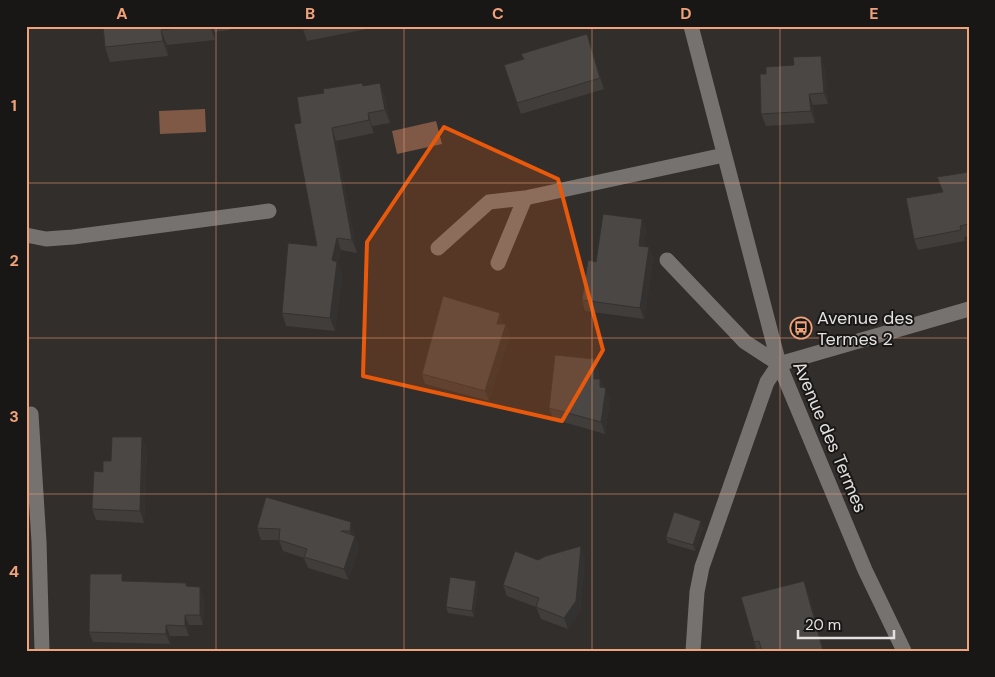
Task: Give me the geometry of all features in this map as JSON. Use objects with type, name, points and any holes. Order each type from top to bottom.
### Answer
[{"type":"street","name":"Avenue des Termes","points":[[692,26],[779,364],[865,570],[904,651]]},
{"type":"street","points":[[438,248],[489,202],[525,198],[724,155]]},
{"type":"street","points":[[498,263],[525,198]]},
{"type":"street","points":[[26,235],[46,238],[73,237],[269,211]]},
{"type":"street","points":[[667,260],[745,342],[779,364]]},
{"type":"street","points":[[693,651],[697,592],[702,567],[767,382],[779,364],[969,309]]},
{"type":"street","points":[[31,414],[39,542],[42,651]]},
{"type":"highlighted area","points":[[444,127],[558,179],[603,350],[562,421],[363,376],[367,242]]},
{"type":"shaded area","points":[[205,109],[206,132],[160,134],[159,111]]},
{"type":"shaded area","points":[[436,121],[442,144],[397,154],[392,131]]},
{"type":"building","points":[[103,26],[194,26],[161,30],[163,41],[105,47]]},
{"type":"building","points":[[302,26],[320,26],[303,30]]},
{"type":"building","points":[[587,34],[600,78],[517,103],[504,65],[524,59],[521,54]]},
{"type":"building","points":[[821,56],[824,93],[809,94],[811,111],[761,114],[760,74],[766,74],[766,67],[794,65],[793,57]]},
{"type":"building","points":[[362,83],[363,86],[380,83],[385,110],[368,113],[369,120],[332,128],[352,240],[337,238],[332,260],[337,262],[330,318],[282,313],[288,243],[317,246],[294,124],[301,123],[297,97],[324,93],[323,89]]},
{"type":"building","points":[[969,172],[969,224],[960,226],[961,230],[914,239],[906,198],[943,192],[937,177]]},
{"type":"building","points":[[603,214],[642,219],[639,246],[649,247],[640,308],[582,300],[588,260],[596,262]]},
{"type":"building","points":[[443,296],[500,313],[497,324],[506,324],[485,391],[422,374]]},
{"type":"building","points":[[555,355],[595,359],[594,379],[600,379],[600,387],[606,388],[601,422],[549,408]]},
{"type":"building","points":[[112,437],[142,437],[140,511],[92,509],[94,471],[103,472],[103,461],[111,461]]},
{"type":"building","points":[[266,497],[351,522],[350,531],[341,531],[355,536],[344,569],[304,557],[307,549],[279,540],[280,529],[257,528]]},
{"type":"building","points":[[674,512],[701,521],[693,545],[666,537]]},
{"type":"building","points":[[581,546],[576,601],[564,618],[536,607],[539,598],[503,585],[515,551],[538,560]]},
{"type":"building","points":[[90,574],[122,574],[122,581],[186,583],[186,586],[200,587],[200,615],[185,615],[185,626],[166,625],[166,634],[89,632]]},
{"type":"building","points":[[450,577],[476,581],[472,611],[446,607]]},
{"type":"building","points":[[804,581],[823,651],[762,651],[759,641],[754,642],[741,597]]},
{"type":"place","name":"Avenue des Termes 2","points":[[801,328]]}]
